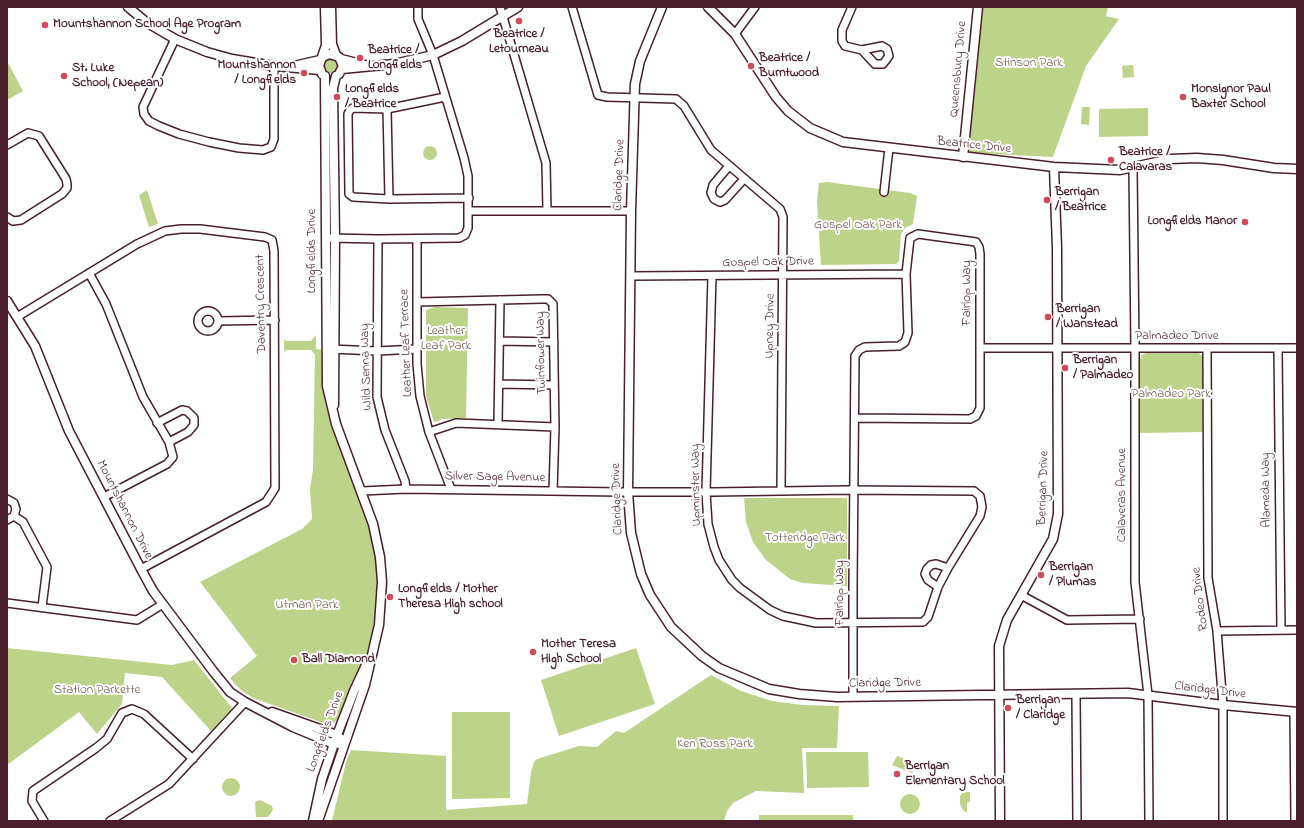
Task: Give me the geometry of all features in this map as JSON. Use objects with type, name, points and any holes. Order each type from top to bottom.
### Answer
[{"type":"street","points":[[128,7],[146,22],[175,39],[207,52],[232,59],[274,66],[287,66],[336,76],[342,69],[399,63],[433,55],[457,44],[518,7]]},
{"type":"street","points":[[322,73],[322,58],[326,45],[325,7]]},
{"type":"street","points":[[331,7],[332,44],[342,69]]},
{"type":"street","points":[[326,238],[378,240],[459,238],[465,235],[468,228],[468,176],[464,158],[433,55],[418,19],[418,7]]},
{"type":"street","points":[[500,7],[546,163],[547,211]]},
{"type":"street","points":[[572,7],[598,95],[634,99]]},
{"type":"street","name":"Claridge Drive","points":[[662,7],[640,61],[634,99],[631,211],[628,492],[631,533],[641,574],[660,611],[671,627],[688,644],[719,668],[769,689],[816,696],[1128,693],[1295,712]]},
{"type":"street","name":"Beatrice Drive","points":[[708,7],[735,34],[779,100],[802,123],[834,140],[851,144],[1054,167],[1114,170],[1132,168],[1170,159],[1196,158],[1223,160],[1274,168],[1297,168]]},
{"type":"street","points":[[735,34],[755,7]]},
{"type":"street","points":[[852,7],[842,30],[842,41],[845,46],[862,50]]},
{"type":"street","name":"Queensbury Drive","points":[[963,156],[978,7]]},
{"type":"street","points":[[175,39],[143,107],[144,114],[149,121],[179,134],[239,148],[263,150],[271,147],[274,139],[274,66]]},
{"type":"street","points":[[287,66],[322,58],[329,54],[371,66]]},
{"type":"street","name":"Longfields Drive","points":[[318,821],[344,742],[363,693],[381,613],[382,569],[376,534],[362,491],[336,424],[330,349],[322,73]]},
{"type":"street","name":"Longfields Drive","points":[[330,349],[335,238],[333,88],[336,76]]},
{"type":"street","points":[[445,97],[387,109],[353,108],[348,114],[349,194],[353,197],[389,199],[469,198]]},
{"type":"street","name":"Upney Drive","points":[[634,99],[676,99],[684,106],[711,150],[780,209],[784,218],[781,491]]},
{"type":"street","points":[[387,109],[389,199]]},
{"type":"street","points":[[7,145],[28,133],[39,136],[66,180],[67,188],[62,194],[21,220],[13,221],[7,217]]},
{"type":"street","points":[[884,192],[889,148]]},
{"type":"street","points":[[729,166],[713,186],[711,193],[714,199],[720,202],[725,200],[744,179]]},
{"type":"street","name":"Berrigan Drive","points":[[1000,821],[999,646],[1002,633],[1021,595],[1047,551],[1056,526],[1058,505],[1056,347],[1057,248],[1054,167]]},
{"type":"street","name":"Calaveras Avenue","points":[[1132,168],[1135,349],[1135,582],[1148,695],[1150,821]]},
{"type":"street","points":[[469,210],[631,211]]},
{"type":"street","name":"Daventry Crescent","points":[[17,317],[145,239],[165,231],[190,229],[265,237],[272,240],[274,251],[276,482],[272,495],[266,502],[141,568]]},
{"type":"street","name":"Fairlop Way","points":[[853,696],[852,623],[855,356],[859,350],[865,347],[899,346],[905,342],[908,333],[906,274],[910,238],[918,234],[976,242],[979,247],[980,254],[980,408],[976,416],[970,418],[855,418]]},
{"type":"street","name":"Leather Leaf Terrace","points":[[417,239],[417,349],[420,396],[429,432],[451,490]]},
{"type":"street","name":"Wild Senna Way","points":[[378,240],[377,397],[380,412],[405,481],[406,489]]},
{"type":"street","points":[[89,273],[106,304],[143,397],[172,450],[172,457],[170,461],[104,497]]},
{"type":"street","name":"Gospel Oak Drive","points":[[631,276],[906,274]]},
{"type":"street","name":"Upminster Way","points":[[712,276],[706,492],[708,524],[714,547],[732,580],[740,588],[770,610],[783,616],[816,623],[923,622],[928,617],[938,587]]},
{"type":"street","name":"Twinflower Way","points":[[418,302],[548,299],[551,302],[554,310],[555,427],[553,491]]},
{"type":"street","points":[[498,424],[500,300]]},
{"type":"street","name":"Mountshannon Drive","points":[[7,301],[35,346],[69,431],[141,568],[163,604],[226,687],[244,702],[293,727],[334,744]]},
{"type":"street","points":[[218,321],[275,320]]},
{"type":"street","points":[[500,341],[554,342]]},
{"type":"street","name":"Palmadeo Drive","points":[[980,348],[1056,347],[1207,350],[1297,348]]},
{"type":"street","points":[[330,349],[377,351],[417,349]]},
{"type":"street","name":"Alameda Way","points":[[1278,349],[1281,630]]},
{"type":"street","name":"Rodeo Drive","points":[[1207,350],[1208,578],[1217,631],[1223,705],[1222,821]]},
{"type":"street","points":[[499,384],[554,385]]},
{"type":"street","points":[[157,423],[182,410],[187,410],[194,418],[194,425],[188,432],[168,442]]},
{"type":"street","points":[[429,432],[456,423],[555,427]]},
{"type":"street","name":"Silver Sage Avenue","points":[[362,491],[406,489],[628,492],[854,490],[974,491],[980,496],[982,507],[980,516],[948,568]]},
{"type":"street","points":[[7,500],[11,501],[16,506],[14,516],[7,520]]},
{"type":"street","points":[[14,516],[23,522],[48,567],[42,608]]},
{"type":"street","points":[[936,564],[948,568],[938,587],[928,580],[925,574],[931,565],[936,564]]},
{"type":"street","points":[[1021,595],[1068,620],[1140,619]]},
{"type":"street","points":[[7,603],[137,620],[163,604]]},
{"type":"street","points":[[1217,631],[1297,630]]},
{"type":"street","name":"Longfields Drive","points":[[313,821],[320,785],[337,734],[354,690],[372,653]]},
{"type":"street","points":[[1076,694],[1078,821]]},
{"type":"street","points":[[110,821],[170,784],[244,702]]},
{"type":"street","name":"Mountshannon Drive","points":[[254,707],[337,734]]},
{"type":"street","points":[[44,821],[32,801],[33,791],[107,739],[122,714],[132,709],[144,714],[193,759]]},
{"type":"street","points":[[1295,712],[1295,821]]},
{"type":"street","points":[[334,744],[344,742],[337,734]]},
{"type":"green space","name":"Stinson Park","points":[[982,7],[1108,7],[1106,16],[1119,19],[1086,66],[1053,157],[969,153],[978,33]]},
{"type":"green space","points":[[331,59],[336,61],[338,66],[336,71],[331,73],[326,71],[324,66],[326,61]]},
{"type":"green space","points":[[7,61],[23,91],[7,100]]},
{"type":"green space","points":[[1133,65],[1134,77],[1123,78],[1122,66]]},
{"type":"green space","points":[[1082,107],[1090,107],[1089,125],[1081,124]]},
{"type":"green space","points":[[1148,108],[1148,136],[1099,137],[1099,109]]},
{"type":"green space","points":[[430,146],[435,148],[437,153],[435,158],[430,160],[425,158],[423,153],[425,148]]},
{"type":"green space","name":"Gospel Oak Park","points":[[827,182],[910,193],[917,196],[913,224],[905,228],[901,234],[899,261],[896,264],[821,265],[817,201],[819,183]]},
{"type":"green space","points":[[147,190],[158,224],[149,227],[139,195]]},
{"type":"green space","name":"Leather Leaf Park","points":[[435,307],[468,308],[466,418],[443,419],[434,422],[426,396],[426,310]]},
{"type":"green space","name":"Utman Park","points":[[316,335],[316,349],[322,350],[323,387],[327,405],[358,488],[374,543],[378,579],[377,610],[368,650],[340,716],[337,721],[329,725],[253,698],[242,691],[234,683],[230,678],[257,656],[200,582],[302,529],[312,519],[310,489],[313,469],[315,355],[311,350],[286,350],[284,352],[284,339],[286,341],[311,341]]},
{"type":"green space","name":"Palmadeo Park","points":[[1197,351],[1203,357],[1203,432],[1139,433],[1140,359],[1142,355],[1146,353]]},
{"type":"green space","name":"Totteridge Park","points":[[744,498],[847,498],[847,586],[803,583],[790,579],[766,560],[753,542],[746,522]]},
{"type":"green space","name":"Station Parkette","points":[[7,648],[172,665],[194,660],[232,708],[211,731],[162,677],[125,673],[122,704],[97,734],[79,712],[7,765]]},
{"type":"green space","points":[[636,648],[655,704],[559,736],[541,680]]},
{"type":"green space","name":"Ken Ross Park","points":[[711,675],[741,691],[772,701],[803,705],[839,706],[837,748],[802,748],[804,793],[756,791],[733,803],[727,811],[724,821],[332,821],[346,762],[351,750],[446,756],[446,810],[527,804],[531,772],[534,762],[537,759],[579,746],[597,747],[616,731],[624,733]]},
{"type":"green space","points":[[452,712],[510,712],[510,798],[452,799]]},
{"type":"green space","points":[[806,752],[868,752],[869,787],[807,788]]},
{"type":"green space","points":[[897,756],[917,764],[912,773],[892,765]]},
{"type":"green space","points":[[231,778],[237,781],[240,787],[237,793],[231,796],[225,793],[222,787],[225,781]]},
{"type":"green space","points":[[963,792],[970,792],[970,802],[967,803],[967,813],[963,810],[960,804],[960,796]]},
{"type":"green space","points":[[910,794],[917,797],[920,804],[917,811],[910,814],[903,811],[900,804],[903,797]]},
{"type":"green space","points":[[260,800],[272,806],[273,810],[268,817],[256,817],[255,802]]},
{"type":"green space","points":[[759,815],[853,815],[853,821],[759,821]]},
{"type":"place","name":"Beatrice / Letourneau","points":[[519,21]]},
{"type":"place","name":"Mountshannon School Age Program","points":[[45,25]]},
{"type":"place","name":"Beatrice / Longfields","points":[[360,58]]},
{"type":"place","name":"Beatrice / Burntwood","points":[[751,66]]},
{"type":"place","name":"Mountshannon / Longfields","points":[[304,73]]},
{"type":"place","name":"St. Luke School, (Nepean)","points":[[64,76]]},
{"type":"place","name":"Longfields / Beatrice","points":[[337,97]]},
{"type":"place","name":"Monsignor Paul Baxter School","points":[[1183,97]]},
{"type":"place","name":"Beatrice / Calavaras","points":[[1111,160]]},
{"type":"place","name":"Berrigan / Beatrice","points":[[1047,200]]},
{"type":"place","name":"Longfields Manor","points":[[1245,222]]},
{"type":"place","name":"Berrigan / Wanstead","points":[[1048,317]]},
{"type":"place","name":"Berrigan / Palmadeo","points":[[1065,368]]},
{"type":"place","name":"Berrigan / Plumas","points":[[1041,575]]},
{"type":"place","name":"Longfields / Mother Theresa High school","points":[[390,597]]},
{"type":"place","name":"Mother Teresa High School","points":[[533,652]]},
{"type":"place","name":"Ball Diamond","points":[[294,660]]},
{"type":"place","name":"Berrigan / Claridge","points":[[1008,708]]},
{"type":"place","name":"Berrigan Elementary School","points":[[897,774]]}]
